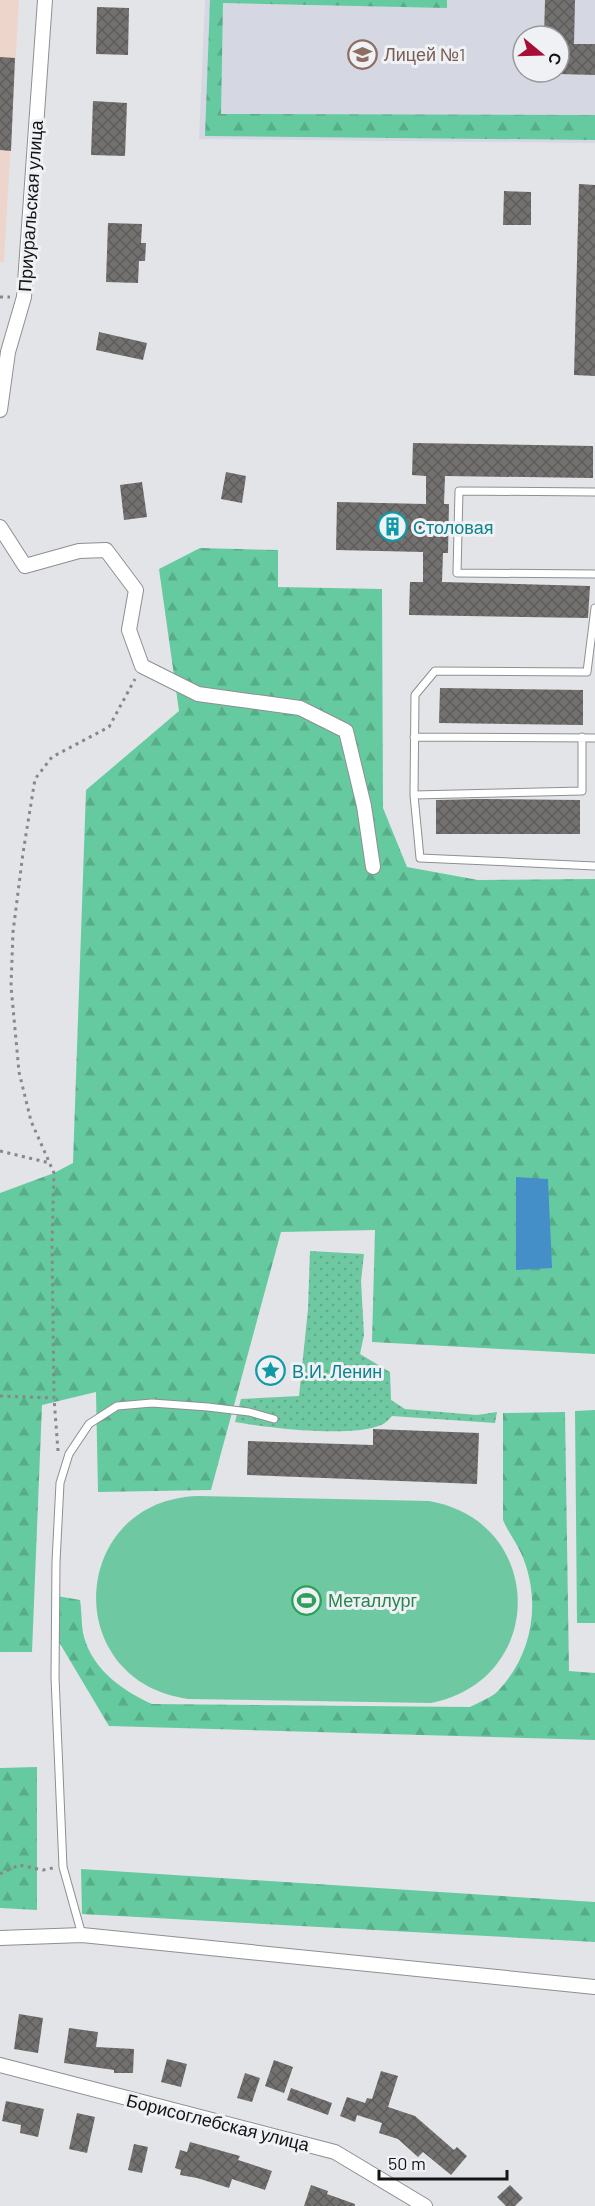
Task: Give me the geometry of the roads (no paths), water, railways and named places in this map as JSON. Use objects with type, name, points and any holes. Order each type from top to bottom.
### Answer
[{"type":"street","name":"Приуральская улица","points":[[0,410],[8,352],[24,297],[45,0]]},
{"type":"street","points":[[0,527],[25,567],[79,551],[106,550],[136,590],[129,630],[141,666],[198,694],[300,708],[346,731],[364,806],[373,867]]},
{"type":"street","points":[[0,1938],[82,1935],[595,1987]]},
{"type":"street","name":"Борисоглебская улица","points":[[0,2066],[335,2152],[425,2206]]},
{"type":"lane","points":[[595,492],[459,491],[457,573],[595,574]]},
{"type":"lane","points":[[595,608],[587,672],[435,671],[415,695],[414,737],[414,795],[420,858],[595,866]]},
{"type":"lane","points":[[414,737],[595,738]]},
{"type":"lane","points":[[414,795],[582,791],[582,738]]},
{"type":"lane","points":[[82,1935],[63,1867],[55,1677],[56,1562],[60,1483],[69,1454],[89,1424],[117,1406],[152,1403],[208,1407],[249,1412],[274,1419]]},
{"type":"water","points":[[516,1177],[548,1179],[552,1268],[516,1270]]},
{"type":"place","name":"Лицей №1","points":[[363,54]]},
{"type":"place","name":"Столовая","points":[[392,527]]},
{"type":"place","name":"В.И. Ленин","points":[[271,1371]]},
{"type":"place","name":"Металлург","points":[[307,1600]]}]
